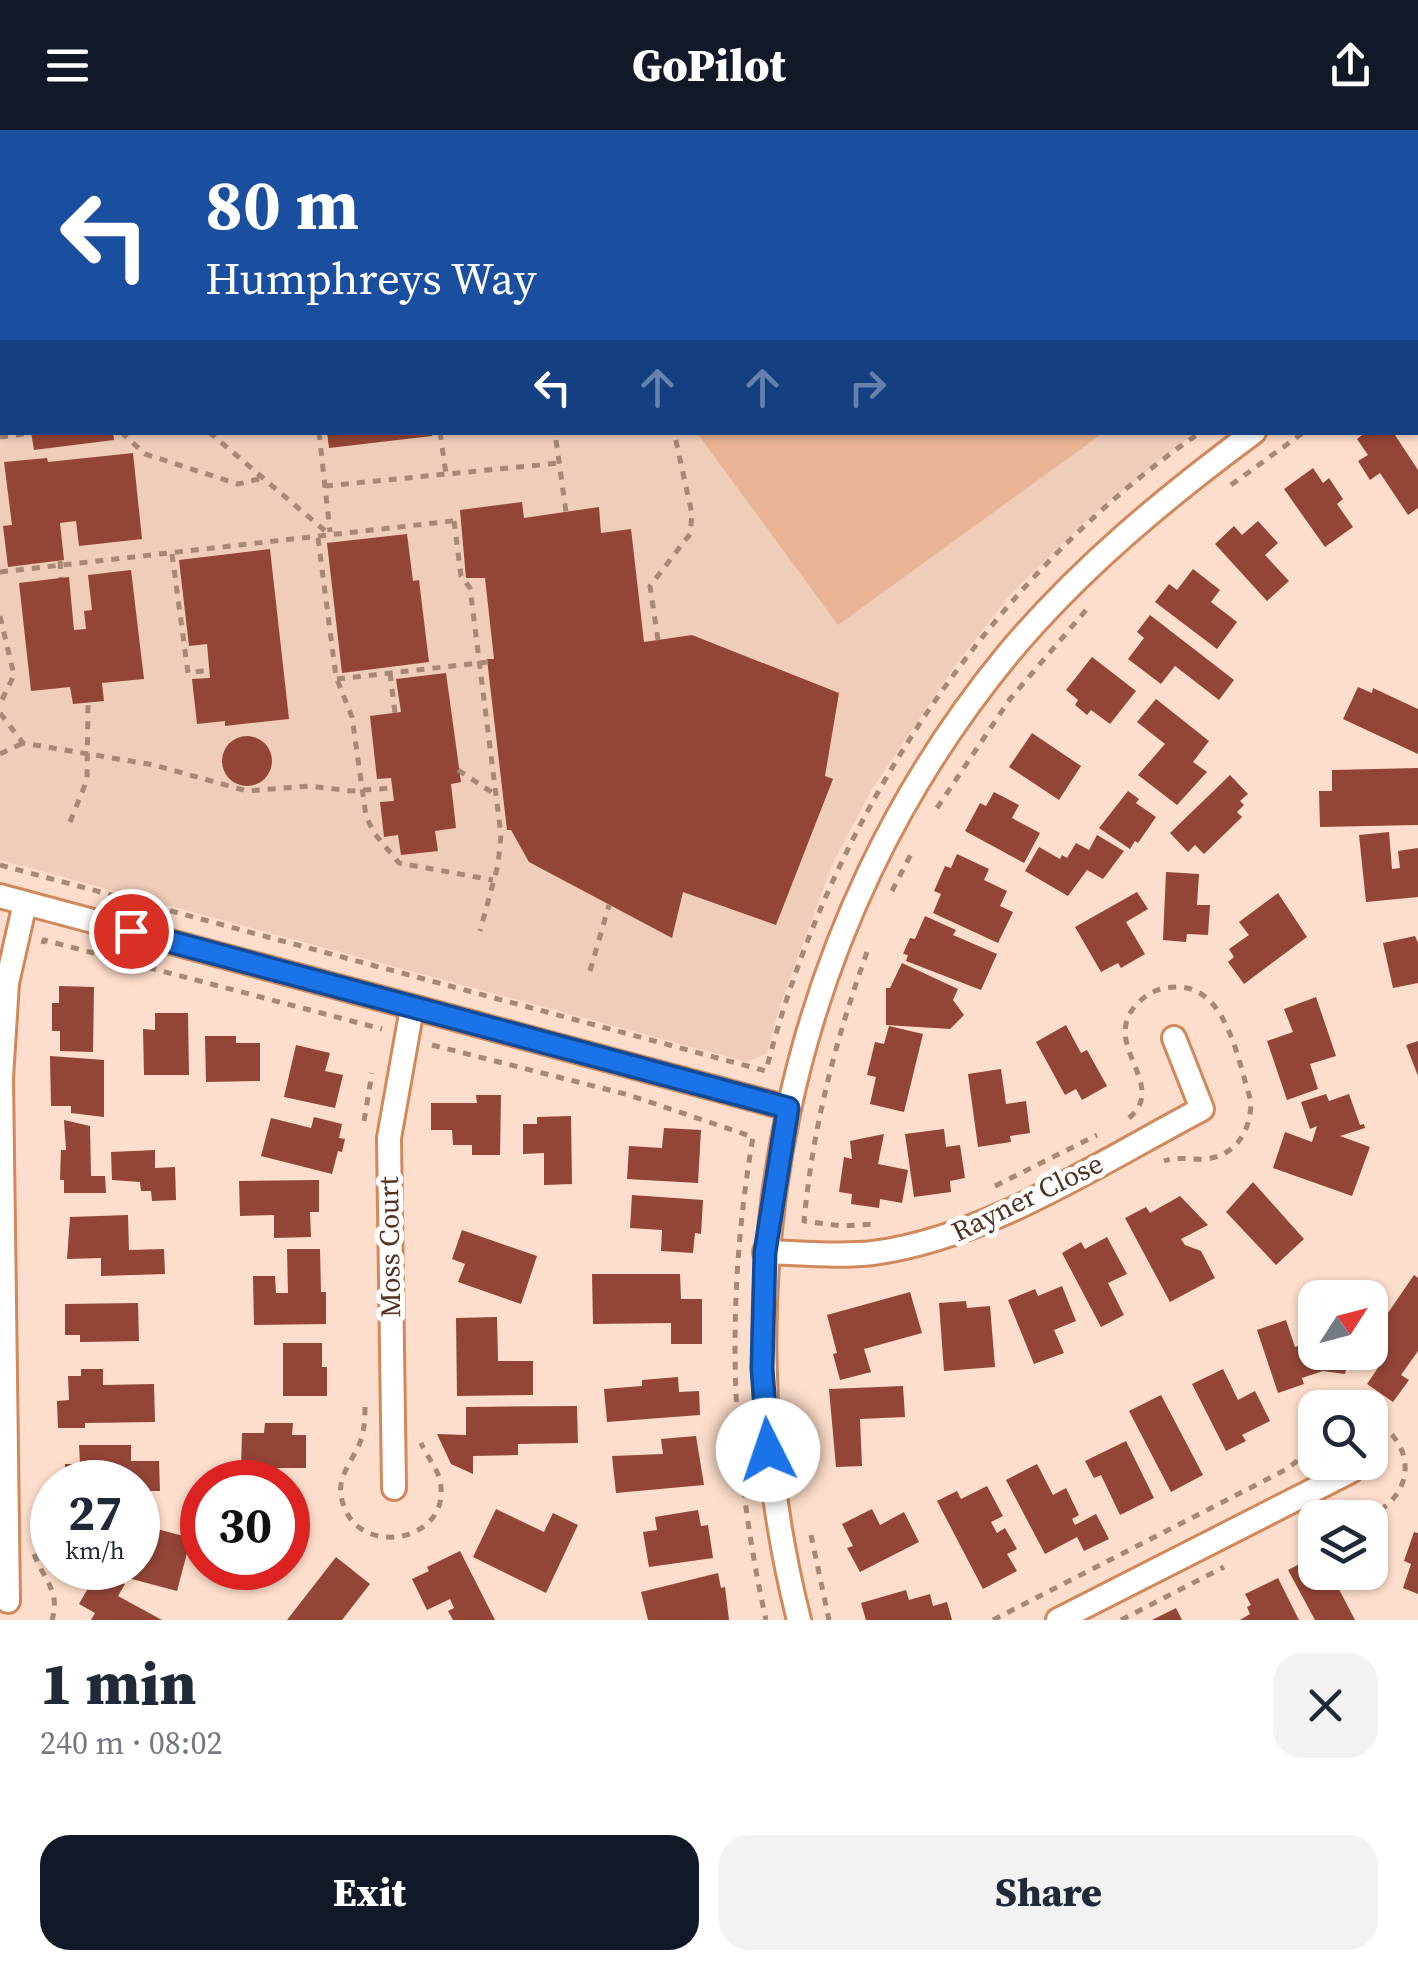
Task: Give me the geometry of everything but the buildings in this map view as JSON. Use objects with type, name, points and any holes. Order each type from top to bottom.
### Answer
[{"type":"street","points":[[798,1620],[770,1478],[762,1368],[765,1252],[788,1108],[812,1018],[851,910],[912,794],[950,732],[1008,654],[1095,561],[1184,484],[1250,435]]},
{"type":"street","points":[[0,896],[788,1108]]},
{"type":"street","points":[[8,1601],[1,1078],[7,983],[25,903]]},
{"type":"street","name":"Moss Court","points":[[394,1488],[389,1138],[412,1008]]},
{"type":"street","name":"Rayner Close","points":[[765,1252],[842,1254],[906,1247],[975,1226],[1029,1200],[1202,1109],[1174,1038]]},
{"type":"street","points":[[1058,1620],[1331,1480]]},
{"type":"path","points":[[124,435],[145,454],[238,484],[263,478]]},
{"type":"path","points":[[213,435],[330,535]]},
{"type":"path","points":[[319,435],[330,535]]},
{"type":"path","points":[[440,435],[446,474]]},
{"type":"path","points":[[658,640],[650,586],[690,534],[692,514],[675,435]]},
{"type":"path","points":[[1222,491],[1300,435]]},
{"type":"path","points":[[556,440],[566,512]]},
{"type":"path","points":[[325,486],[559,463]]},
{"type":"path","points":[[0,572],[457,520],[461,576],[470,588],[484,662],[501,835],[480,931]]},
{"type":"path","points":[[318,537],[337,679],[352,717],[366,816],[374,833],[399,863],[493,880]]},
{"type":"path","points":[[172,554],[188,674],[210,670]]},
{"type":"path","points":[[60,564],[61,578]]},
{"type":"path","points":[[929,821],[1010,699],[1091,605]]},
{"type":"path","points":[[0,616],[14,675],[0,704]]},
{"type":"path","points":[[337,679],[484,662]]},
{"type":"path","points":[[390,673],[396,713]]},
{"type":"path","points":[[70,822],[87,780],[88,702]]},
{"type":"path","points":[[0,713],[24,743]]},
{"type":"path","points":[[0,754],[24,743],[154,765],[247,791],[310,786],[392,788]]},
{"type":"path","points":[[458,770],[496,795]]},
{"type":"path","points":[[888,901],[915,848]]},
{"type":"path","points":[[0,866],[766,1071]]},
{"type":"path","points":[[590,971],[609,905]]},
{"type":"path","points":[[41,956],[44,940],[382,1029]]},
{"type":"path","points":[[804,1221],[817,1116],[843,1019],[869,946]]},
{"type":"path","points":[[432,1044],[629,1095],[753,1136]]},
{"type":"path","points":[[1388,1431],[1395,1436],[1406,1468],[1398,1494],[1388,1507]]},
{"type":"path","points":[[993,1620],[1298,1460]]},
{"type":"path","points":[[808,1520],[829,1620]]},
{"type":"path","points":[[51,1590],[56,1600],[52,1620]]},
{"type":"shaded area","points":[[0,435],[1192,435],[1088,519],[1011,594],[957,663],[871,791],[833,863],[766,1054],[747,1062],[0,860]]},
{"type":"shaded area","points":[[698,435],[1100,435],[838,625]]},
{"type":"route","points":[[131,931],[788,1108],[765,1252],[762,1368],[768,1450]]}]
